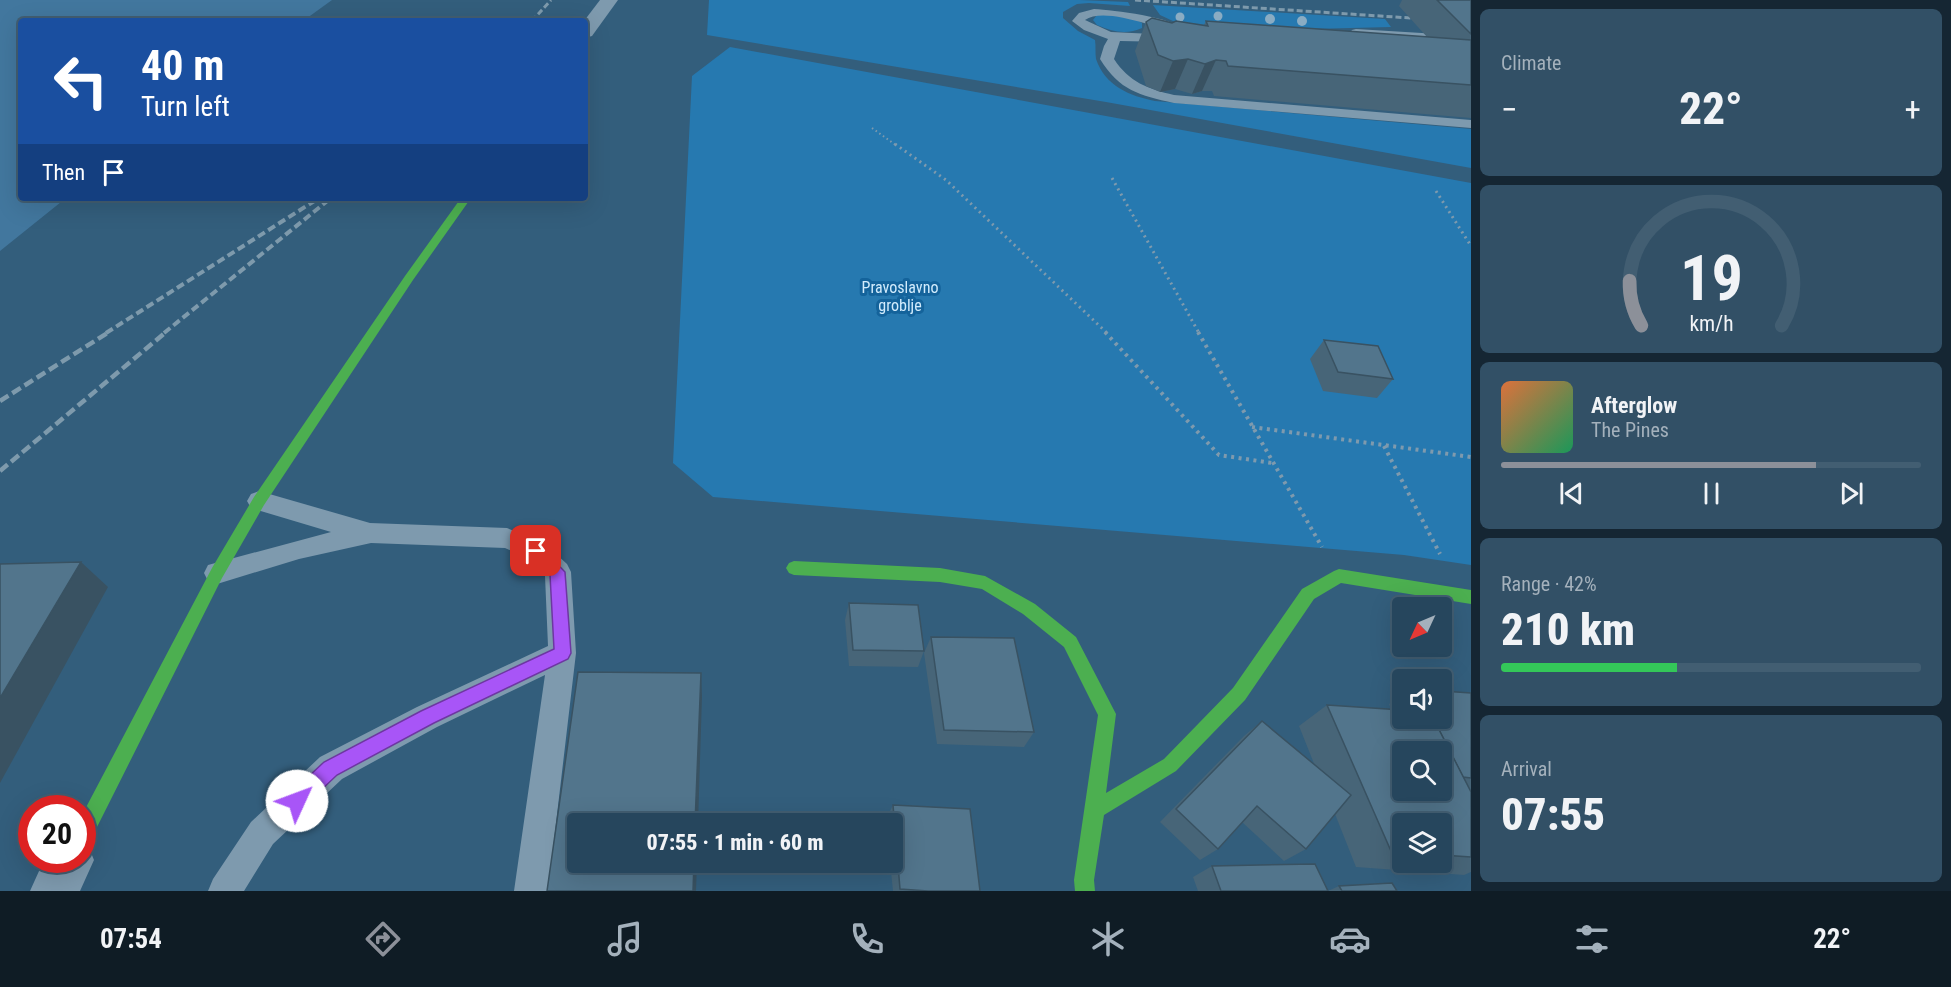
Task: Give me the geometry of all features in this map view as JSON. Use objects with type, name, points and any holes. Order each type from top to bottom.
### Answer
[{"type":"street","points":[[588,28],[609,0]]},
{"type":"street","points":[[96,809],[217,573],[259,501],[409,278],[464,201]]},
{"type":"street","points":[[794,568],[940,575],[985,583],[1029,609],[1070,642],[1107,714],[1085,886]]},
{"type":"street","points":[[1095,810],[1170,765],[1239,694],[1308,594],[1339,576],[1466,596]]},
{"type":"street","points":[[54,891],[63,873]]},
{"type":"lane","points":[[1103,8],[1145,13],[1191,36],[1116,37],[1089,29],[1078,21],[1079,16],[1082,12],[1103,8]]},
{"type":"lane","points":[[1342,34],[1397,34],[1471,40]]},
{"type":"lane","points":[[1116,37],[1110,46],[1107,59],[1115,73],[1134,89],[1155,95],[1174,99],[1471,124]]},
{"type":"lane","points":[[259,501],[311,518],[371,533],[507,538],[536,551],[558,572],[562,653],[531,891]]},
{"type":"lane","points":[[217,573],[299,549],[371,533]]},
{"type":"lane","points":[[225,891],[262,833],[331,768],[428,717],[562,653]]},
{"type":"path","points":[[872,128],[946,180],[1115,341],[1219,455],[1272,463]]},
{"type":"path","points":[[1112,178],[1272,463],[1339,576]]},
{"type":"path","points":[[1436,191],[1471,246]]},
{"type":"path","points":[[1252,427],[1471,457]]},
{"type":"path","points":[[1384,446],[1466,596]]},
{"type":"green space","points":[[709,0],[1128,2],[1130,6],[1077,4],[1063,12],[1063,18],[1078,31],[1095,40],[1096,59],[1100,68],[1112,83],[1128,93],[1155,101],[1471,129],[1471,168],[1106,102],[707,35]]},
{"type":"green space","points":[[1153,5],[1385,19],[1391,27],[1228,31],[1175,22],[1160,15]]},
{"type":"green space","points":[[1108,13],[1134,18],[1142,23],[1142,28],[1125,32],[1114,31],[1097,25],[1093,20],[1097,15]]},
{"type":"green space","name":"Pravoslavno groblje","points":[[730,47],[1471,183],[1471,565],[1404,555],[713,497],[673,463],[692,76]]},
{"type":"shaded area","points":[[0,0],[332,0],[307,18],[18,18],[18,201],[62,201],[0,251]]},
{"type":"building","points":[[1437,0],[1471,0],[1471,34]]},
{"type":"building","points":[[1152,18],[1172,23],[1176,21],[1208,26],[1206,21],[1471,40],[1471,85],[1228,66],[1226,61],[1216,60],[1205,64],[1188,59],[1173,61],[1158,55],[1146,22]]},
{"type":"building","points":[[1324,340],[1378,346],[1393,379],[1338,372]]},
{"type":"building","points":[[81,562],[0,698],[0,564]]},
{"type":"building","points":[[849,603],[918,605],[924,651],[853,650]]},
{"type":"building","points":[[931,637],[1014,638],[1034,732],[944,730]]},
{"type":"building","points":[[578,672],[701,673],[695,813],[567,813],[567,873],[694,873],[693,891],[547,891]]},
{"type":"building","points":[[1452,692],[1471,693],[1471,778],[1463,777],[1452,755],[1452,741],[1445,741],[1439,729],[1452,729]]},
{"type":"building","points":[[1327,705],[1392,709],[1392,729],[1439,729],[1445,741],[1392,741],[1392,801],[1452,801],[1452,755],[1471,792],[1471,857],[1452,856],[1452,813],[1392,813],[1392,851]]},
{"type":"building","points":[[1262,721],[1351,795],[1306,849],[1257,806],[1218,849],[1176,809]]},
{"type":"building","points":[[893,805],[970,809],[980,891],[900,889],[899,873],[903,873],[903,813],[894,813]]},
{"type":"building","points":[[1315,864],[1328,891],[1221,891],[1212,866]]},
{"type":"building","points":[[1392,883],[1397,891],[1342,891],[1339,886]]},
{"type":"railway","points":[[535,18],[551,0]]},
{"type":"railway","points":[[1135,0],[1426,19]]},
{"type":"railway","points":[[106,333],[314,201]]},
{"type":"railway","points":[[164,333],[327,201]]},
{"type":"railway","points":[[0,401],[109,332]]},
{"type":"railway","points":[[0,471],[166,332]]},
{"type":"traffic: fast","points":[[96,809],[217,573],[259,501],[409,278],[464,201]]},
{"type":"traffic: fast","points":[[794,568],[940,575],[985,583],[1029,609],[1070,642],[1107,714],[1095,810]]},
{"type":"traffic: fast","points":[[1085,891],[1084,880],[1095,810],[1170,765],[1239,694],[1308,594],[1339,576],[1471,597]]},
{"type":"route","points":[[297,801],[331,768],[428,717],[562,653],[558,572],[536,551]]}]
